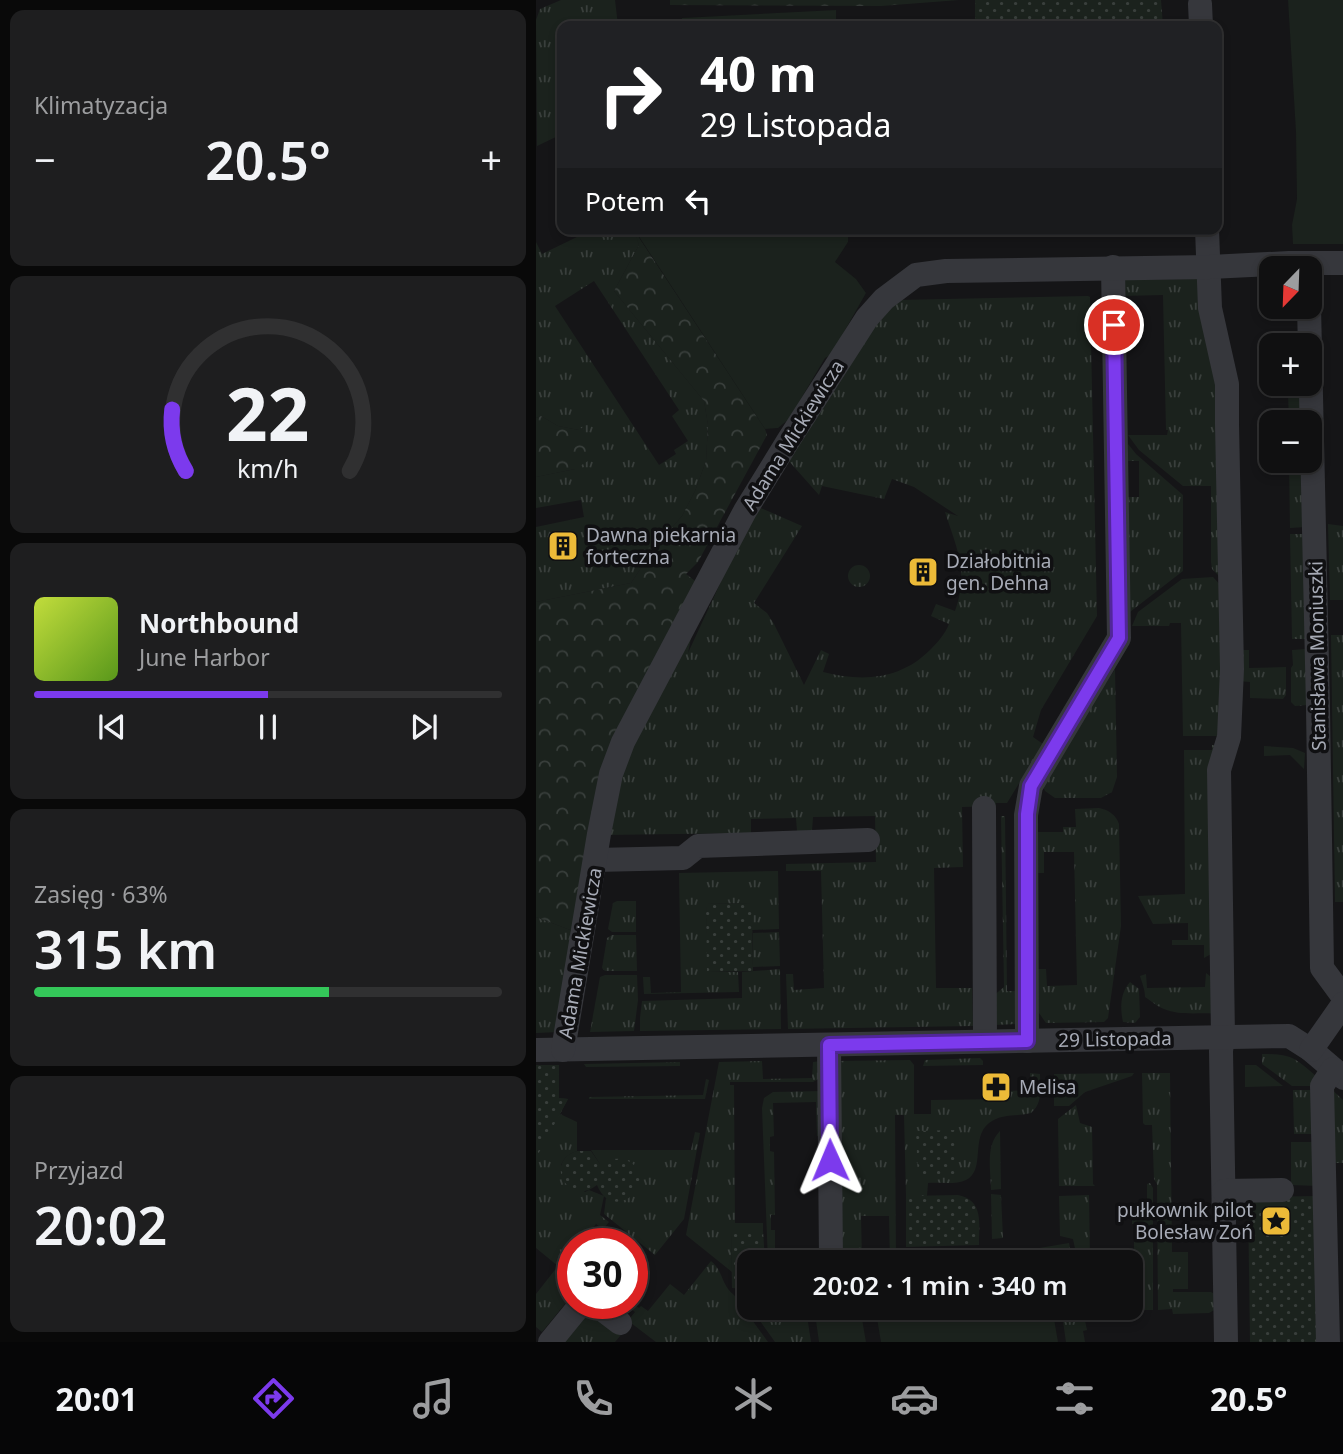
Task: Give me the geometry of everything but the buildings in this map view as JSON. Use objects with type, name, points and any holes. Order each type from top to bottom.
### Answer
[{"type":"street","points":[[1207,235],[1210,308],[1227,384],[1229,492],[1231,696],[1229,737],[1219,770],[1226,1342]]},
{"type":"street","points":[[1322,264],[1343,263]]},
{"type":"street","points":[[1210,267],[1259,266]]},
{"type":"street","points":[[1027,1041],[1027,814],[1031,786],[1119,638],[1113,267]]},
{"type":"street","name":"Adama Mickiewicza","points":[[563,1050],[599,834],[611,774],[623,743],[745,512],[867,318],[891,293],[916,275],[946,271],[1210,267]]},
{"type":"street","name":"Stanisława Moniuszki","points":[[1309,319],[1322,968],[1343,1001]]},
{"type":"street","points":[[984,808],[985,1041]]},
{"type":"street","points":[[596,860],[683,858],[698,846],[868,840]]},
{"type":"street","points":[[1311,1050],[1343,1001]]},
{"type":"street","name":"29 Listopada","points":[[536,1050],[1289,1036],[1338,1073]]},
{"type":"street","points":[[829,1045],[831,1250]]},
{"type":"street","points":[[1328,1342],[1322,1086],[1338,1073]]},
{"type":"street","points":[[1224,1191],[1282,1190]]},
{"type":"street","points":[[551,1342],[569,1319]]},
{"type":"street","points":[[615,1319],[620,1323]]},
{"type":"green space","points":[[561,0],[615,0],[617,21],[557,21],[557,136],[537,146],[536,20],[540,9]]},
{"type":"green space","points":[[670,0],[959,0],[881,6],[670,5]]},
{"type":"green space","points":[[975,0],[1161,0],[1163,21],[975,21]]},
{"type":"green space","points":[[1288,0],[1343,0],[1343,244],[1293,244],[1292,225],[1297,199],[1296,132]]},
{"type":"green space","points":[[836,10],[836,21],[682,21],[682,18]]},
{"type":"green space","points":[[576,235],[636,235],[639,245],[614,291],[704,401],[708,425],[706,461],[695,491],[682,516],[664,537],[647,551],[649,556],[631,583],[536,602],[536,527],[584,517],[581,500],[536,508],[536,477],[575,469],[579,430],[558,426],[541,416],[536,418],[536,242],[542,254],[577,237]],"holes":[[[594,281],[679,410],[672,416],[688,441],[674,450],[676,454],[659,465],[555,306]]]},
{"type":"green space","points":[[636,235],[767,435],[698,562],[686,574],[699,584],[604,763],[573,931],[536,917],[536,602],[631,583],[649,556],[646,551],[664,537],[682,516],[706,461],[708,425],[704,401],[614,291],[639,245]]},
{"type":"green space","points":[[638,235],[848,235],[848,242],[835,262],[856,279],[866,293],[831,355],[825,358],[789,419],[778,428],[765,429]]},
{"type":"green space","points":[[1199,279],[1216,371],[1223,580],[1212,569],[1211,562],[1211,486],[1183,486],[1139,450],[1128,435],[1167,435],[1168,430],[1163,295],[1120,296],[1123,280]]},
{"type":"green space","points":[[1088,296],[1097,616],[1041,710],[1033,737],[1043,744],[1007,803],[962,807],[963,867],[934,868],[936,988],[972,988],[973,1026],[788,1029],[786,974],[793,974],[794,990],[824,988],[821,871],[786,871],[786,864],[876,862],[875,816],[813,817],[812,831],[797,831],[796,818],[751,819],[751,833],[604,835],[618,764],[691,638],[688,653],[756,506],[802,526],[754,603],[767,613],[774,624],[804,685],[821,650],[829,654],[823,672],[866,677],[906,668],[930,650],[949,624],[931,616],[936,604],[955,611],[959,597],[960,561],[945,512],[958,516],[914,487],[892,479],[884,499],[822,486],[819,495],[787,459],[879,319],[899,300]]},
{"type":"green space","points":[[1288,396],[1302,396],[1303,410],[1289,410]]},
{"type":"green space","points":[[541,416],[558,426],[579,430],[583,427],[593,458],[575,469],[536,477],[536,418]]},
{"type":"green space","points":[[1128,444],[1183,495],[1183,571],[1126,615],[1124,497],[1139,497],[1139,461],[1128,461]]},
{"type":"green space","points":[[1289,473],[1304,473],[1305,527],[1290,528]]},
{"type":"green space","points":[[1328,524],[1343,526],[1343,600],[1330,600]]},
{"type":"green space","points":[[1290,534],[1305,534],[1307,639],[1292,639]]},
{"type":"green space","points":[[859,565],[867,568],[870,576],[867,584],[859,587],[851,584],[848,576],[851,568]]},
{"type":"green space","points":[[1213,577],[1223,588],[1222,736],[1183,736],[1181,623],[1170,623],[1169,626],[1132,626],[1138,612],[1182,579]]},
{"type":"green space","points":[[1331,635],[1344,635],[1343,902],[1335,902]]},
{"type":"green space","points":[[1307,649],[1308,705],[1295,706],[1291,702],[1292,650]]},
{"type":"green space","points":[[1238,650],[1249,650],[1249,668],[1286,667],[1286,695],[1283,699],[1250,698],[1250,682],[1239,681]]},
{"type":"green space","points":[[1115,669],[1117,777],[1112,792],[1101,798],[1055,798],[1045,791],[1042,784]]},
{"type":"green space","points":[[1212,745],[1218,745],[1211,954],[1204,958],[1204,945],[1172,945],[1172,940],[1188,940],[1188,923],[1153,924],[1138,896],[1185,894],[1184,750],[1212,750]]},
{"type":"green space","points":[[1264,746],[1293,748],[1305,753],[1304,769],[1290,755],[1264,756]]},
{"type":"green space","points":[[1099,808],[1112,813],[1119,824],[1121,926],[1108,1018],[1104,1022],[1046,1023],[1039,1013],[1037,969],[1046,969],[1047,986],[1077,985],[1074,852],[1044,852],[1044,873],[1036,873],[1035,832],[1063,832],[1063,827],[1076,827],[1075,809]]},
{"type":"green space","points":[[1001,816],[1005,816],[1007,991],[1022,991],[1017,1024],[994,1025],[993,996],[1004,987]]},
{"type":"green space","points":[[778,871],[779,929],[752,930],[752,903],[706,904],[708,972],[738,972],[739,992],[644,994],[643,977],[650,977],[651,993],[681,992],[679,873]]},
{"type":"green space","points":[[636,901],[636,932],[612,932],[608,929],[613,903]]},
{"type":"green space","points":[[752,903],[753,971],[707,972],[706,904]]},
{"type":"green space","points":[[536,917],[573,931],[558,1032],[536,1033]]},
{"type":"green space","points":[[779,932],[780,966],[753,967],[753,933]]},
{"type":"green space","points":[[612,935],[636,935],[637,971],[605,971],[602,968],[607,938]]},
{"type":"green space","points":[[780,969],[781,1029],[640,1031],[642,1001],[742,998],[742,972]]},
{"type":"green space","points":[[1206,973],[1215,980],[1216,1014],[1176,1012],[1162,1008],[1145,997],[1140,976],[1146,974],[1147,988],[1205,987]]},
{"type":"green space","points":[[637,975],[638,1000],[634,1031],[590,1032],[600,977]]},
{"type":"green space","points":[[1130,982],[1139,989],[1140,1017],[1135,1023],[1123,1022],[1122,1017],[1123,996]]},
{"type":"green space","points":[[1262,1054],[1287,1056],[1298,1061],[1317,1077],[1317,1086],[1292,1086],[1262,1064]]},
{"type":"green space","points":[[980,1058],[983,1065],[923,1066],[925,1060]]},
{"type":"green space","points":[[910,1060],[914,1065],[914,1114],[931,1114],[931,1100],[1009,1099],[1009,1091],[1030,1090],[1030,1073],[1040,1074],[1039,1100],[1031,1113],[1004,1116],[989,1123],[980,1137],[977,1162],[972,1175],[957,1182],[928,1183],[927,1196],[906,1196],[904,1115],[895,1115],[896,1250],[890,1250],[889,1216],[861,1216],[862,1250],[839,1250],[835,1061]]},
{"type":"green space","points":[[762,1061],[763,1079],[812,1078],[813,1062],[821,1061],[824,1076],[813,1082],[730,1082],[730,1085],[734,1085],[735,1223],[763,1223],[763,1230],[731,1231],[732,1272],[686,1235],[719,1062]]},
{"type":"green space","points":[[680,1062],[680,1066],[586,1067],[584,1064]]},
{"type":"green space","points":[[536,1065],[559,1065],[559,1098],[568,1099],[560,1114],[577,1122],[577,1151],[567,1156],[561,1165],[585,1192],[589,1190],[604,1196],[600,1215],[609,1222],[604,1228],[596,1224],[593,1228],[557,1228],[557,1265],[536,1248]]},
{"type":"green space","points":[[536,1065],[559,1065],[559,1098],[568,1099],[536,1158]]},
{"type":"green space","points":[[1245,1065],[1256,1065],[1283,1086],[1245,1087]]},
{"type":"green space","points":[[1134,1073],[1085,1092],[1069,1106],[1054,1106],[1054,1074]]},
{"type":"green space","points":[[1142,1073],[1170,1073],[1172,1252],[1188,1252],[1188,1289],[1173,1289],[1173,1292],[1211,1292],[1216,1295],[1214,1310],[1209,1313],[1173,1314],[1172,1309],[1158,1310],[1157,1184],[1154,1179],[1152,1125],[1143,1123]]},
{"type":"green space","points":[[706,1079],[709,1080],[705,1099],[589,1099],[703,1095]]},
{"type":"green space","points":[[1329,1087],[1343,1100],[1343,1163],[1334,1163]]},
{"type":"green space","points":[[1293,1090],[1317,1090],[1317,1134],[1294,1134]]},
{"type":"green space","points":[[824,1091],[824,1137],[817,1136],[816,1102],[773,1103],[774,1136],[770,1137],[770,1151],[774,1152],[775,1215],[771,1215],[771,1230],[775,1230],[775,1250],[768,1250],[762,1108],[764,1098],[773,1092]]},
{"type":"green space","points":[[1076,1105],[1080,1123],[1092,1127],[1095,1186],[1059,1186],[1058,1119]]},
{"type":"green space","points":[[955,1130],[956,1176],[918,1177],[916,1131]]},
{"type":"green space","points":[[1000,1131],[1001,1189],[991,1190],[992,1144]]},
{"type":"green space","points":[[695,1132],[700,1133],[684,1219],[655,1255],[648,1249],[648,1228],[621,1228],[604,1214],[606,1198],[613,1201],[600,1164],[591,1150],[691,1150]]},
{"type":"green space","points":[[1291,1142],[1318,1142],[1319,1186],[1291,1185]]},
{"type":"green space","points":[[577,1151],[591,1151],[600,1164],[614,1159],[628,1161],[637,1169],[640,1178],[638,1188],[624,1201],[614,1201],[605,1197],[597,1185],[587,1191],[577,1191],[569,1187],[561,1172],[562,1164],[567,1156]]},
{"type":"green space","points":[[1150,1183],[1153,1188],[1153,1310],[1143,1310],[1143,1250],[1134,1250],[1132,1224],[1132,1210],[1147,1210],[1147,1184]]},
{"type":"green space","points":[[991,1194],[1001,1195],[1003,1238],[992,1239]]},
{"type":"green space","points":[[958,1195],[976,1207],[979,1245],[906,1247],[906,1196]]},
{"type":"green space","points":[[1089,1195],[1090,1250],[1075,1250],[1073,1239],[1060,1236],[1059,1196]]},
{"type":"green space","points":[[1319,1196],[1322,1342],[1250,1342],[1248,1197]]},
{"type":"green space","points":[[731,1230],[763,1230],[764,1250],[737,1250],[737,1288],[732,1288]]},
{"type":"green space","points":[[1069,1243],[1070,1250],[1028,1250]]},
{"type":"green space","points":[[711,1261],[737,1299],[737,1320],[752,1320],[768,1342],[656,1342],[631,1323],[615,1342],[558,1342],[580,1319],[596,1319],[617,1334],[629,1319],[648,1319],[648,1311],[670,1284],[684,1295]]},
{"type":"green space","points":[[557,1267],[557,1314],[542,1332],[536,1327],[536,1294]]},
{"type":"green space","points":[[759,1320],[808,1320],[811,1342],[775,1342]]},
{"type":"green space","points":[[816,1320],[862,1320],[866,1342],[819,1342]]},
{"type":"green space","points":[[877,1320],[1054,1320],[1058,1342],[881,1342]]},
{"type":"green space","points":[[1063,1320],[1085,1320],[1085,1342],[1066,1342]]},
{"type":"place","name":"Dawna piekarnia forteczna","points":[[563,546]]},
{"type":"place","name":"Działobitnia gen. Dehna","points":[[923,572]]},
{"type":"place","name":"Melisa","points":[[996,1087]]},
{"type":"place","name":"pułkownik pilot Bolesław Zoń","points":[[1276,1221]]},
{"type":"route","points":[[830,1160],[829,1045],[1027,1041],[1027,814],[1031,786],[1119,638],[1114,325]]}]
